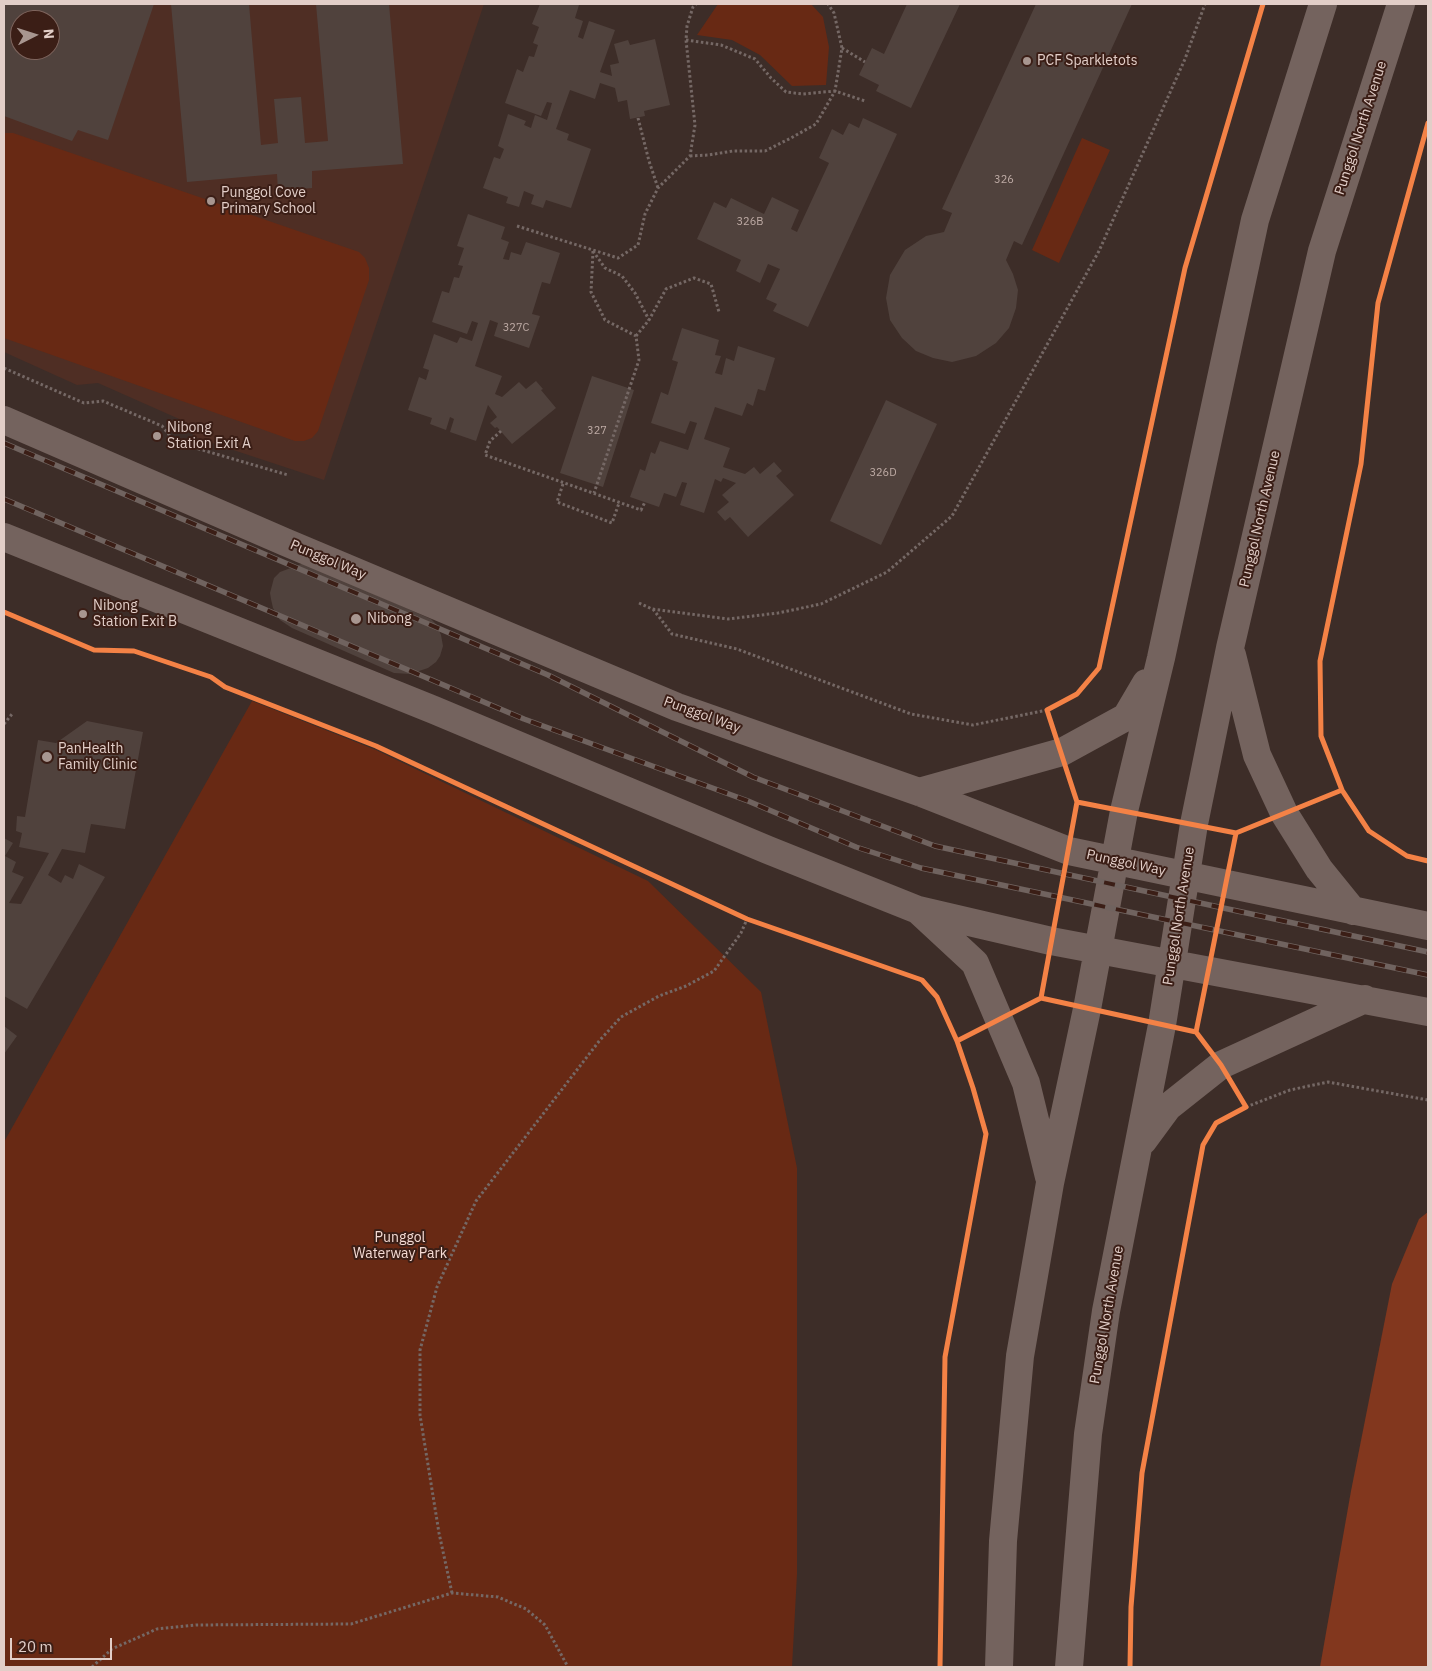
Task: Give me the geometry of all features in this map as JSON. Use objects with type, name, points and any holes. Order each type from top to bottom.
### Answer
[{"type":"main road","points":[[999,1667],[1003,1541],[1020,1356],[1050,1183],[1098,950],[1124,811],[1161,658],[1255,220],[1323,4]]},
{"type":"main road","name":"Punggol North Avenue","points":[[1069,1667],[1090,1425],[1106,1311],[1162,1025],[1194,824],[1230,648],[1322,250],[1401,4]]},
{"type":"main road","name":"Punggol Way","points":[[4,420],[276,538],[677,707],[919,792],[1068,851],[1428,926]]},
{"type":"main road","points":[[4,537],[425,707],[768,850],[918,910],[1051,941],[1428,1012]]},
{"type":"main road","points":[[1230,648],[1257,754],[1284,813],[1319,869],[1354,911]]},
{"type":"main road","points":[[919,792],[1062,752],[1126,717],[1161,658]]},
{"type":"main road","points":[[918,910],[976,963],[1026,1083],[1050,1183]]},
{"type":"main road","points":[[1137,1150],[1168,1107],[1222,1066],[1365,999]]},
{"type":"path","points":[[517,226],[618,258],[638,245],[645,214],[658,188],[690,156],[695,125],[686,40],[687,26],[696,4]]},
{"type":"path","points":[[690,156],[708,156],[733,151],[765,151],[816,124],[836,91],[842,48],[834,13],[828,4]]},
{"type":"path","points":[[639,603],[652,609],[728,619],[778,613],[821,604],[887,572],[952,516],[1099,251],[1185,59],[1205,4]]},
{"type":"path","points":[[686,40],[721,44],[755,59],[786,92],[803,94],[836,91],[865,101]]},
{"type":"path","points":[[842,48],[865,62]]},
{"type":"path","points":[[638,118],[658,188]]},
{"type":"path","points":[[593,251],[605,268],[622,276],[636,293],[649,320]]},
{"type":"path","points":[[593,251],[591,292],[605,320],[636,336]]},
{"type":"path","points":[[594,493],[639,360],[636,336],[649,320],[666,289],[694,278],[711,284],[719,312]]},
{"type":"path","points":[[4,368],[84,403],[102,401],[162,426],[175,442],[288,476]]},
{"type":"path","points":[[501,431],[490,441],[485,455],[641,510],[645,502]]},
{"type":"path","points":[[564,484],[557,502],[612,523],[619,502]]},
{"type":"path","points":[[652,609],[672,634],[736,649],[910,714],[973,725],[1047,710],[1055,706]]},
{"type":"path","points":[[1047,710],[1062,752]]},
{"type":"path","points":[[4,724],[12,714]]},
{"type":"path","points":[[738,915],[756,922]]},
{"type":"path","points":[[452,1593],[439,1533],[420,1415],[420,1350],[437,1287],[476,1200],[600,1040],[621,1017],[659,996],[686,986],[714,971],[741,933],[747,919]]},
{"type":"path","points":[[1222,1066],[1246,1107]]},
{"type":"path","points":[[1239,1111],[1290,1090],[1328,1082],[1428,1100]]},
{"type":"path","points":[[92,1667],[112,1649],[157,1630],[196,1626],[351,1624],[452,1593],[498,1597],[526,1609],[545,1625],[568,1667]]},
{"type":"shaded area","name":"Punggol Cove Primary School","points":[[4,4],[484,4],[324,480],[194,437],[186,422],[98,383],[77,385],[4,352]]},
{"type":"shaded area","points":[[1428,1212],[1428,1667],[1320,1667],[1351,1491],[1392,1284],[1419,1219]]},
{"type":"green space","points":[[718,4],[811,4],[823,17],[829,47],[826,85],[792,86],[760,55],[732,40],[697,35]]},
{"type":"green space","points":[[4,133],[13,133],[359,252],[365,258],[369,268],[369,280],[318,431],[312,438],[304,441],[295,441],[4,338]]},
{"type":"green space","points":[[1082,138],[1110,150],[1059,263],[1032,250]]},
{"type":"green space","name":"Punggol Waterway Park","points":[[252,701],[376,750],[648,881],[761,992],[797,1168],[797,1574],[792,1667],[4,1667],[4,1142]]},
{"type":"building","points":[[4,4],[154,4],[108,140],[78,130],[72,141],[4,116]]},
{"type":"building","name":"Punggol Cove Primary School","points":[[171,4],[249,4],[261,145],[278,143],[274,99],[301,97],[305,143],[328,141],[316,4],[389,4],[403,164],[312,171],[312,188],[278,191],[277,174],[187,182]]},
{"type":"building","points":[[540,4],[579,5],[575,18],[583,21],[578,37],[583,39],[589,21],[615,30],[600,72],[612,76],[610,65],[619,63],[614,44],[628,40],[630,45],[655,39],[670,105],[644,111],[645,116],[630,119],[627,100],[618,102],[615,88],[600,83],[595,99],[570,90],[556,129],[569,134],[567,140],[591,149],[571,208],[546,200],[543,208],[531,204],[534,195],[524,191],[519,207],[506,203],[508,197],[483,188],[494,157],[500,159],[504,149],[498,146],[508,114],[526,121],[524,125],[531,128],[535,115],[547,120],[552,103],[547,102],[541,116],[505,103],[517,69],[523,72],[529,56],[534,57],[538,45],[533,43],[539,27],[532,24]]},
{"type":"building","points":[[907,4],[960,4],[911,108],[876,91],[879,85],[859,75],[872,48],[884,54]]},
{"type":"building","points":[[1036,4],[1132,4],[1022,245],[1014,241],[1006,260],[1018,290],[1016,308],[1009,328],[996,343],[976,356],[952,362],[933,358],[916,351],[902,338],[890,320],[886,298],[890,275],[905,250],[926,236],[944,232],[952,213],[942,209]]},
{"type":"building","points":[[863,118],[897,134],[808,327],[773,311],[777,304],[766,299],[780,269],[768,264],[760,283],[736,271],[741,260],[697,239],[714,202],[726,208],[731,198],[764,214],[772,197],[799,210],[791,229],[797,232],[829,163],[819,158],[832,129],[843,135],[849,123],[859,128]]},
{"type":"building","points":[[468,214],[505,227],[501,239],[509,242],[503,259],[509,260],[511,252],[521,255],[526,242],[560,253],[550,284],[542,282],[532,314],[540,316],[529,348],[494,336],[498,323],[490,320],[475,366],[502,376],[495,394],[502,397],[519,382],[526,389],[536,381],[556,408],[512,444],[497,427],[495,428],[490,423],[497,417],[488,405],[476,441],[450,432],[454,419],[450,417],[446,430],[430,424],[432,418],[408,410],[419,377],[426,380],[429,370],[423,368],[434,334],[457,343],[460,337],[472,341],[478,323],[472,321],[467,334],[432,322],[442,291],[449,293],[454,277],[459,278],[463,266],[458,265],[464,248],[457,246]]},
{"type":"building","points":[[682,328],[719,340],[715,355],[721,356],[715,373],[722,375],[726,358],[734,361],[738,346],[775,358],[765,391],[758,389],[753,406],[747,403],[742,416],[715,407],[704,439],[730,448],[723,467],[745,474],[754,467],[760,474],[774,462],[782,471],[776,476],[794,495],[748,537],[730,517],[725,521],[717,512],[729,502],[722,495],[736,483],[723,478],[721,482],[715,479],[704,513],[680,505],[687,483],[682,482],[676,497],[664,493],[659,507],[630,497],[640,469],[645,471],[651,452],[655,454],[660,441],[688,450],[697,423],[690,421],[685,434],[651,423],[661,392],[668,395],[678,362],[672,360]]},
{"type":"building","points":[[592,376],[634,390],[603,487],[560,473]]},
{"type":"building","points":[[886,400],[937,424],[881,545],[830,521]]},
{"type":"building","name":"Nibong","points":[[304,563],[431,619],[436,624],[441,635],[443,646],[436,662],[428,668],[410,674],[394,673],[292,628],[280,620],[273,608],[270,593],[274,578],[280,572]]},
{"type":"building","points":[[87,721],[143,732],[125,829],[91,824],[85,853],[62,849],[48,875],[61,883],[65,875],[73,879],[79,864],[105,877],[27,1009],[4,996],[4,838],[13,843],[5,856],[16,862],[12,872],[24,877],[9,903],[21,904],[49,853],[19,847],[22,833],[16,831],[17,816],[25,817],[38,740],[56,743]]},
{"type":"building","points":[[4,1026],[17,1036],[4,1054]]},
{"type":"railway","points":[[4,443],[548,675],[753,777],[935,846],[1428,952]]},
{"type":"railway","points":[[4,499],[524,719],[748,801],[856,847],[921,868],[1428,975]]},
{"type":"cycle path","points":[[957,1041],[1041,998],[1077,802],[1047,710],[1077,694],[1099,668],[1185,268],[1263,4]]},
{"type":"cycle path","points":[[1428,123],[1378,303],[1361,464],[1320,661],[1321,736],[1342,790],[1369,831],[1407,856],[1428,861]]},
{"type":"cycle path","points":[[4,612],[94,650],[134,651],[211,677],[225,687],[376,746],[747,919],[922,980],[937,997],[957,1041],[986,1134],[945,1357],[940,1667]]},
{"type":"cycle path","points":[[1077,802],[1236,833],[1342,790]]},
{"type":"cycle path","points":[[1196,1032],[1236,833]]},
{"type":"cycle path","points":[[1041,998],[1196,1032],[1221,1065],[1246,1107],[1216,1123],[1203,1145],[1142,1473],[1131,1607],[1130,1667]]},
{"type":"place","name":"PCF Sparkletots","points":[[1027,61]]},
{"type":"place","name":"Punggol Cove Primary School","points":[[211,201]]},
{"type":"place","name":"Nibong Station Exit A","points":[[157,436]]},
{"type":"place","name":"Nibong Station Exit B","points":[[83,614]]},
{"type":"place","name":"Nibong","points":[[356,619]]},
{"type":"place","name":"PanHealth Family Clinic","points":[[47,757]]}]
